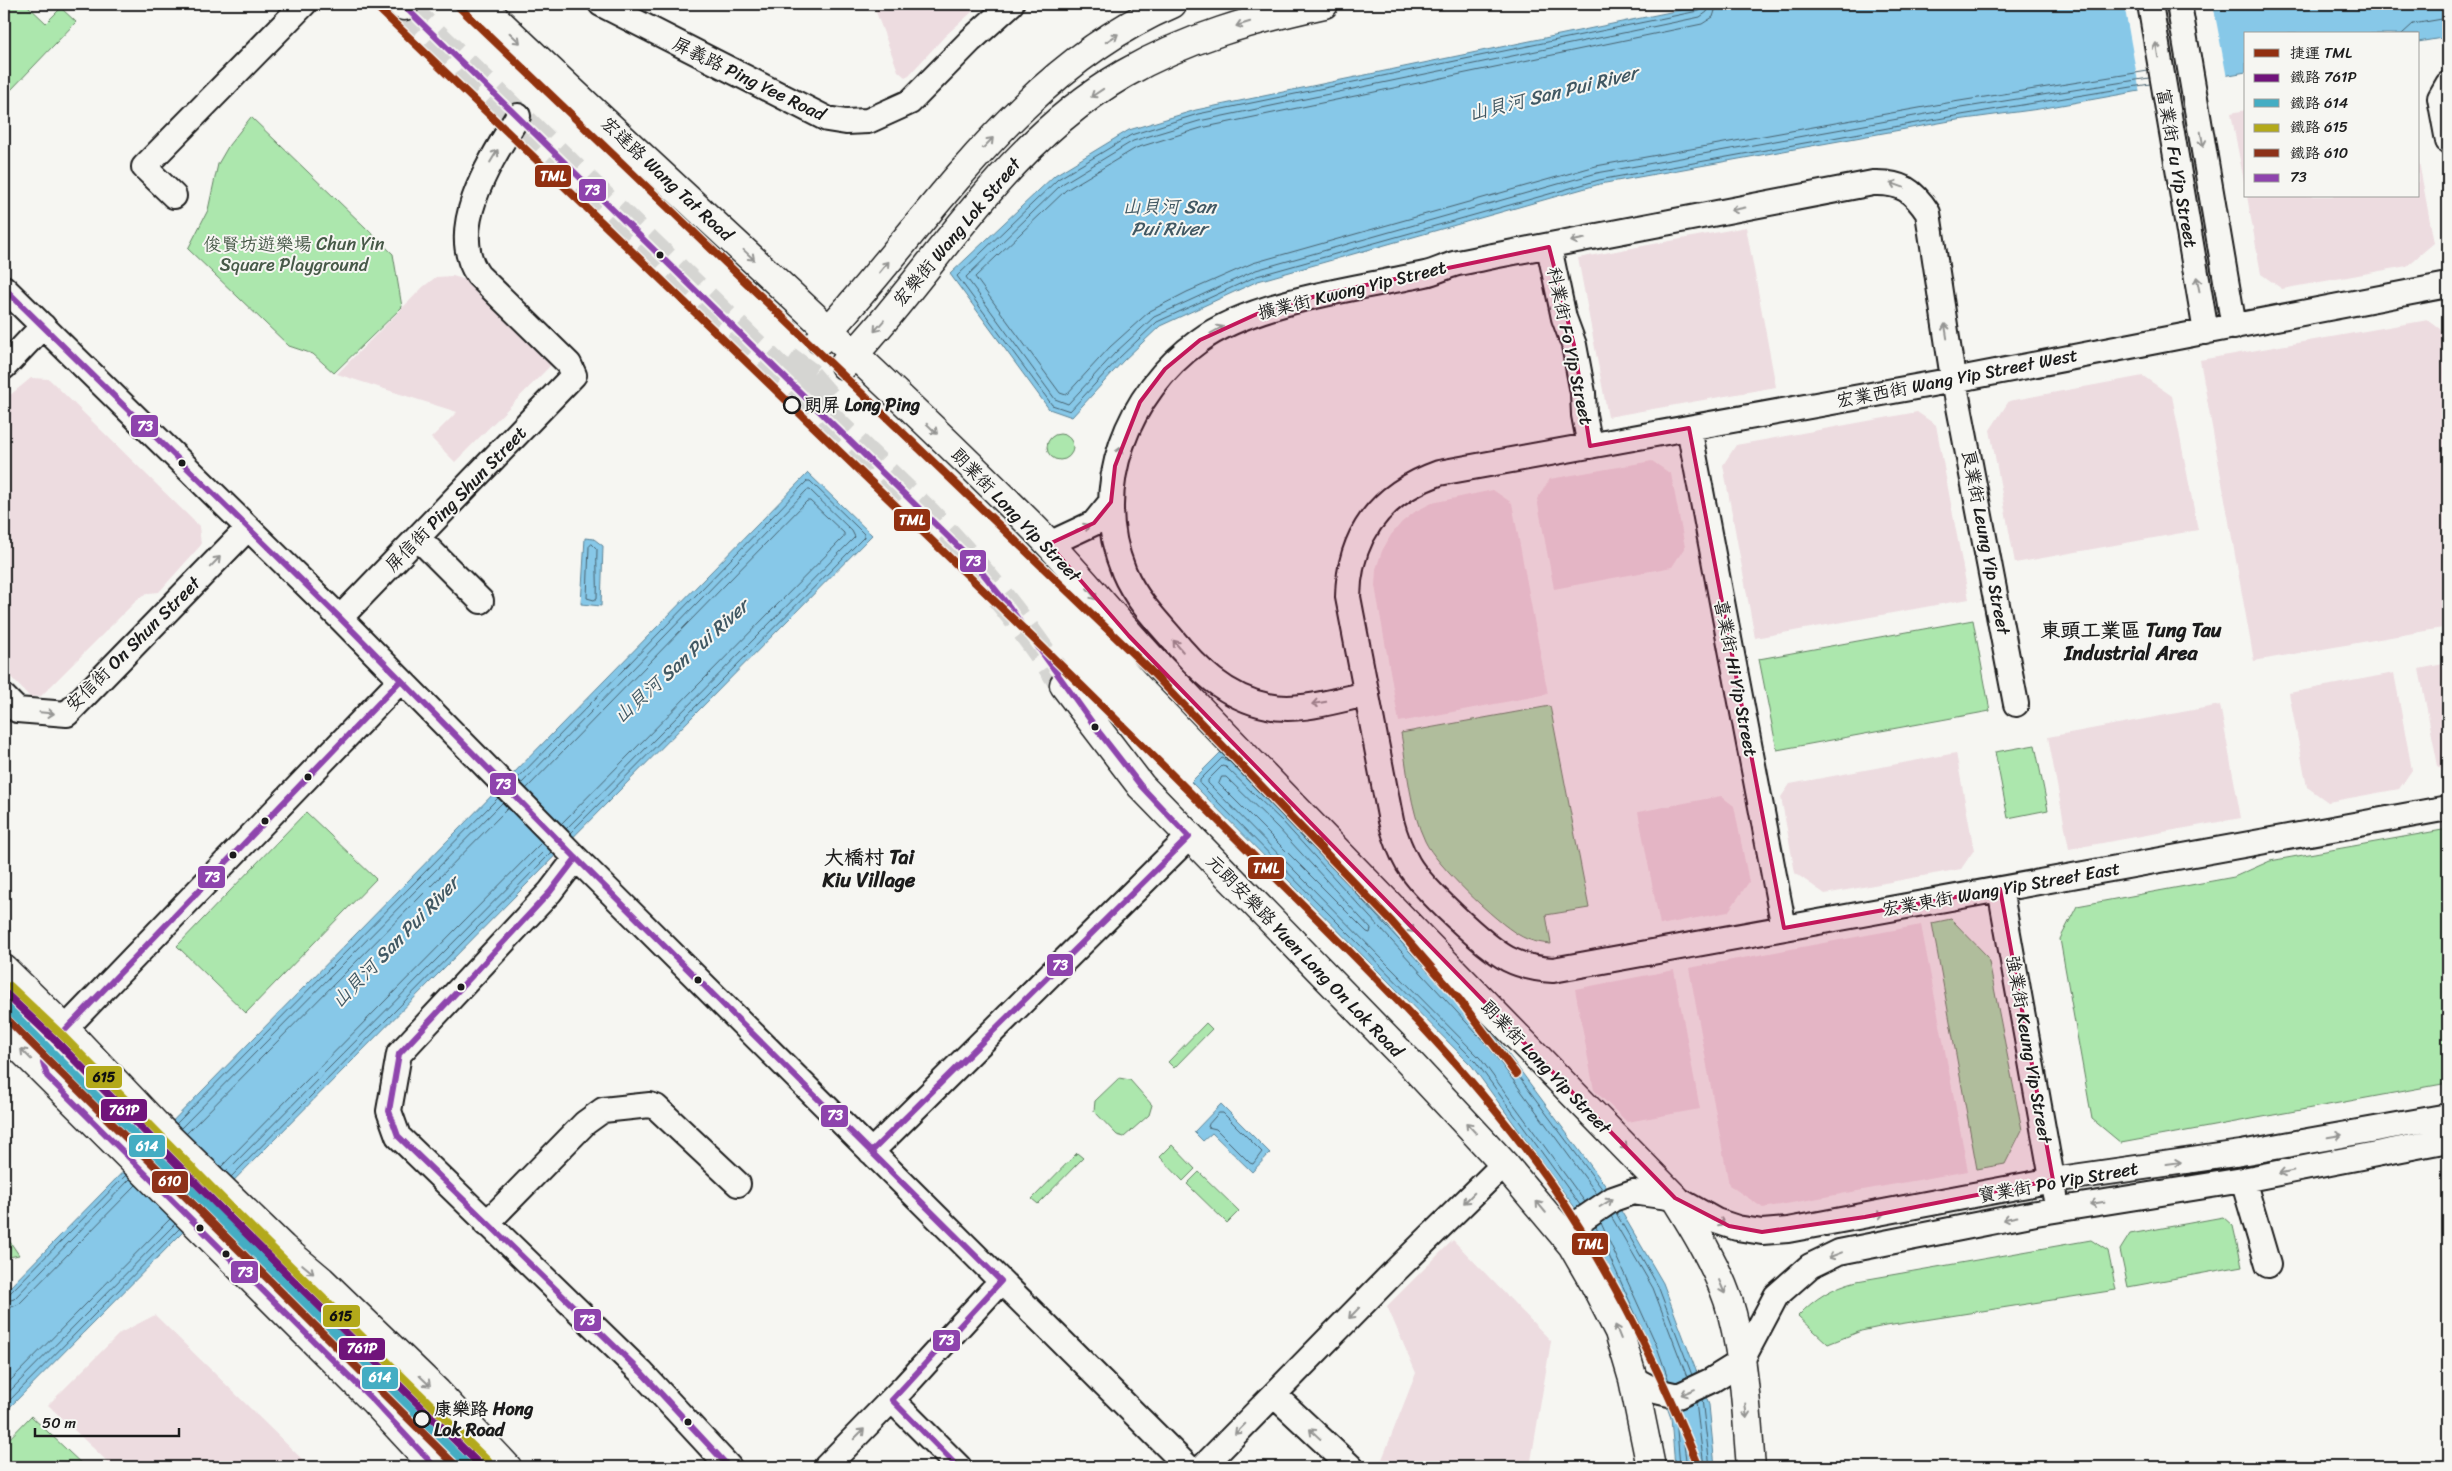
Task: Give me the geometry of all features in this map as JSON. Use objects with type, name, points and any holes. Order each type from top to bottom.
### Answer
[{"type":"main road","name":"宏達路 Wang Tat Road","points":[[480,4],[849,359]]},
{"type":"main road","name":"宏樂街 Wang Lok Street","points":[[824,335],[912,235],[970,162],[1023,108],[1058,76],[1093,50],[1130,26],[1172,4]]},
{"type":"main road","name":"宏樂街 Wang Lok Street","points":[[849,359],[989,191],[1025,152],[1088,98],[1124,74],[1184,45],[1220,31],[1274,15],[1324,4]]},
{"type":"main road","name":"朗業街 Long Yip Street","points":[[849,359],[1049,544],[1142,650],[1428,948],[1675,1198],[1703,1244],[1725,1294],[1741,1362],[1751,1467]]},
{"type":"main road","name":"元朗安樂路 Yuen Long On Lok Road","points":[[1064,685],[1141,786],[1189,837],[1303,950],[1504,1164],[1577,1232],[1594,1282],[1618,1332],[1633,1378],[1651,1467]]},
{"type":"main road","points":[[4,969],[161,1130],[233,1201],[335,1293],[447,1403],[507,1467]]},
{"type":"main road","points":[[4,1032],[373,1400],[435,1467]]},
{"type":"street","points":[[174,196],[144,167],[304,4]]},
{"type":"street","name":"屏義路 Ping Yee Road","points":[[601,4],[827,119],[846,122],[868,122],[910,102],[970,40],[1011,4]]},
{"type":"street","name":"富業街 Fu Yip Street","points":[[2150,4],[2206,332]]},
{"type":"street","name":"富業街 Fu Yip Street","points":[[2179,4],[2234,327]]},
{"type":"street","points":[[2446,86],[2440,98],[2448,141]]},
{"type":"street","name":"屏信街 Ping Shun Street","points":[[340,618],[574,375],[569,364],[478,275],[471,264],[467,251],[474,198],[490,162],[518,116]]},
{"type":"street","name":"擴業街 Kwong Yip Street","points":[[1367,694],[1282,708],[1245,699],[1209,677],[1183,652],[1149,612],[1125,575],[1120,560],[1111,502],[1115,466],[1124,436],[1140,402],[1165,369],[1200,340],[1226,325],[1323,294],[1428,273],[1452,264],[1549,247],[1873,183],[1890,182],[1904,188],[1919,199],[1928,213],[1954,380]]},
{"type":"street","name":"科業街 Fo Yip Street","points":[[1549,247],[1564,318],[1576,355],[1590,446]]},
{"type":"street","name":"宏業西街 Wang Yip Street West","points":[[1367,694],[1348,598],[1352,560],[1359,540],[1383,504],[1418,480],[1464,468],[1954,380],[2448,285]]},
{"type":"street","points":[[4,288],[340,618],[574,856],[1188,1467]]},
{"type":"street","points":[[4,367],[43,326]]},
{"type":"street","name":"良業街 Leung Yip Street","points":[[1954,380],[2016,704]]},
{"type":"street","name":"喜業街 Hi Yip Street","points":[[1689,428],[1784,928]]},
{"type":"street","points":[[1049,544],[1094,523],[1111,502]]},
{"type":"street","name":"安信街 On Shun Street","points":[[4,697],[17,710],[67,714],[248,528]]},
{"type":"street","points":[[418,538],[481,601]]},
{"type":"street","points":[[65,1030],[400,681]]},
{"type":"street","name":"宏業東街 Wang Yip Street East","points":[[1367,694],[1393,829],[1408,866],[1429,890],[1496,952],[1523,965],[1553,970],[1922,905],[2000,889],[2448,808]]},
{"type":"street","points":[[871,1152],[1189,837]]},
{"type":"street","points":[[574,856],[550,892],[399,1054],[389,1111],[398,1136],[486,1224],[642,1372],[729,1467]]},
{"type":"street","name":"強業街 Keung Yip Street","points":[[2000,889],[2058,1209]]},
{"type":"street","points":[[486,1224],[585,1123],[603,1110],[650,1105],[656,1107],[738,1184]]},
{"type":"street","name":"寶業街 Po Yip Street","points":[[1675,1198],[1729,1226],[1762,1232],[1865,1217],[2053,1180],[2240,1153],[2448,1116]]},
{"type":"street","name":"寶業街 Po Yip Street","points":[[1741,1362],[1776,1296],[1810,1266],[1839,1252],[2058,1209],[2243,1180],[2448,1140]]},
{"type":"street","points":[[1203,1467],[1504,1164]]},
{"type":"street","points":[[2243,1180],[2268,1265]]},
{"type":"street","points":[[1577,1232],[1613,1199],[1633,1192],[1675,1198]]},
{"type":"street","points":[[826,1467],[892,1400],[1001,1281]]},
{"type":"street","points":[[1633,1378],[1661,1393],[1678,1396],[1712,1380],[1741,1362]]},
{"type":"street","points":[[1274,1395],[1351,1467]]},
{"type":"street","points":[[892,1400],[959,1467]]},
{"type":"highlighted area","points":[[1549,247],[1574,345],[1590,446],[1689,428],[1784,928],[2000,889],[2053,1180],[1865,1217],[1762,1232],[1729,1226],[1675,1198],[1129,636],[1049,544],[1094,523],[1111,502],[1115,466],[1140,402],[1165,369],[1200,340],[1259,313],[1323,294]]},
{"type":"shaded area","points":[[873,4],[981,4],[945,36],[905,77],[898,71]]},
{"type":"shaded area","points":[[2244,110],[2244,181],[2231,113]]},
{"type":"shaded area","points":[[2420,168],[2434,243],[2407,266],[2282,289],[2261,274],[2247,198],[2420,198]]},
{"type":"shaded area","points":[[1746,227],[1776,387],[1608,417],[1578,258]]},
{"type":"shaded area","points":[[453,276],[469,281],[553,363],[455,462],[431,438],[457,412],[337,374],[423,287],[436,277]]},
{"type":"shaded area","points":[[2428,320],[2448,335],[2448,627],[2254,661],[2200,360]]},
{"type":"shaded area","points":[[2143,376],[2172,396],[2198,530],[2015,563],[1990,430],[2009,401]]},
{"type":"shaded area","points":[[31,378],[49,379],[199,526],[201,545],[159,592],[149,593],[139,598],[41,696],[30,697],[4,670],[4,400]]},
{"type":"shaded area","points":[[1917,412],[1936,425],[1969,599],[1755,638],[1723,465],[1736,445]]},
{"type":"shaded area","points":[[1652,461],[1671,474],[1685,547],[1672,567],[1554,589],[1537,499],[1550,479]]},
{"type":"shaded area","points":[[1493,490],[1512,503],[1548,694],[1399,722],[1375,586],[1376,569],[1382,551],[1391,535],[1402,522],[1416,511],[1432,503]]},
{"type":"shaded area","points":[[2448,663],[2448,772],[2438,766],[2419,669]]},
{"type":"shaded area","points":[[2394,673],[2412,770],[2399,789],[2328,802],[2307,787],[2289,693]]},
{"type":"shaded area","points":[[2220,705],[2241,818],[2069,849],[2048,737]]},
{"type":"shaded area","points":[[1956,753],[1974,850],[1961,869],[1825,894],[1795,873],[1781,797],[1790,784]]},
{"type":"shaded area","points":[[1721,796],[1734,806],[1749,882],[1728,912],[1660,925],[1638,812]]},
{"type":"shaded area","points":[[1921,925],[1968,1171],[1763,1208],[1729,1185],[1689,968]]},
{"type":"shaded area","points":[[1674,970],[1700,1109],[1627,1122],[1594,1090],[1575,989]]},
{"type":"shaded area","points":[[1453,1240],[1551,1341],[1530,1467],[1379,1467],[1416,1373],[1387,1306]]},
{"type":"shaded area","points":[[155,1315],[305,1462],[299,1467],[113,1467],[48,1405],[120,1333]]},
{"type":"green space","points":[[4,4],[26,4],[46,23],[61,8],[76,22],[10,91],[4,88]]},
{"type":"green space","name":"俊賢坊遊樂場 Chun Yin Square Playground","points":[[251,117],[393,254],[402,307],[334,373],[313,354],[289,346],[188,249],[208,210],[218,164],[229,145]]},
{"type":"green space","points":[[1060,434],[1069,438],[1073,447],[1069,456],[1060,460],[1051,456],[1047,447],[1051,438]]},
{"type":"green space","points":[[1973,620],[1990,711],[1777,750],[1759,659]]},
{"type":"green space","points":[[1550,706],[1589,908],[1546,915],[1551,944],[1527,939],[1496,918],[1454,878],[1431,851],[1425,841],[1416,816],[1401,733]]},
{"type":"green space","points":[[2035,745],[2048,810],[2008,818],[1995,752]]},
{"type":"green space","points":[[306,812],[376,879],[246,1013],[177,946]]},
{"type":"green space","points":[[2448,829],[2448,1083],[2121,1143],[2092,1119],[2060,939],[2077,906],[2234,877],[2270,861]]},
{"type":"green space","points":[[1951,919],[1988,957],[2022,1130],[2005,1164],[1977,1169],[1932,923]]},
{"type":"green space","points":[[1206,1023],[1212,1029],[1174,1068],[1168,1062]]},
{"type":"green space","points":[[1119,1078],[1130,1080],[1152,1105],[1149,1115],[1124,1137],[1117,1135],[1094,1111],[1095,1101]]},
{"type":"green space","points":[[1172,1145],[1195,1169],[1183,1181],[1160,1157]]},
{"type":"green space","points":[[1077,1153],[1083,1158],[1038,1204],[1032,1199]]},
{"type":"green space","points":[[1199,1172],[1239,1211],[1227,1223],[1187,1184]]},
{"type":"green space","points":[[2223,1217],[2233,1226],[2242,1266],[2128,1287],[2120,1250],[2130,1234]]},
{"type":"green space","points":[[4,1233],[19,1255],[9,1257],[4,1262]]},
{"type":"green space","points":[[2091,1240],[2108,1251],[2116,1290],[1880,1327],[1861,1331],[1828,1344],[1798,1316],[1825,1294],[1840,1286],[1857,1281]]},
{"type":"green space","points":[[31,1416],[85,1467],[4,1467],[4,1444]]},
{"type":"water","name":"山貝河 San Pui River","points":[[1709,4],[2448,4],[2448,37],[2420,42],[2420,32],[2244,32],[2244,72],[2039,109],[1950,121],[1600,184],[1258,281],[1160,326],[1123,361],[1072,417],[1049,409],[950,274],[1055,175],[1129,130],[1196,110]]},
{"type":"water","name":"山貝河 San Pui River","points":[[808,473],[872,535],[4,1413],[4,1293]]},
{"type":"water","points":[[585,538],[594,539],[603,546],[601,606],[581,604]]},
{"type":"water","points":[[1224,749],[1291,814],[1497,1039],[1610,1192],[1663,1283],[1709,1405],[1715,1467],[1675,1467],[1671,1418],[1646,1349],[1592,1231],[1472,1066],[1191,782]]},
{"type":"water","points":[[1221,1104],[1270,1153],[1252,1172],[1212,1133],[1203,1141],[1194,1132]]},
{"type":"pier","points":[[2124,4],[2213,4],[2227,78],[2140,93]]},
{"type":"tunnel","points":[[404,6],[926,513],[999,596],[1064,685]]},
{"type":"tunnel","points":[[791,380],[820,340]]},
{"type":"tunnel","points":[[807,397],[844,365]]},
{"type":"metro line","name":"TML","points":[[374,4],[1036,641],[1327,928],[1428,1033],[1522,1145],[1573,1217],[1633,1321],[1668,1393],[1699,1467]]},
{"type":"metro line","name":"TML","points":[[456,4],[1151,671],[1392,922],[1458,998],[1516,1074]]},
{"type":"rail line","name":"615","points":[[10,986],[61,1034],[231,1207],[488,1461]]},
{"type":"rail line","name":"761P","points":[[4,992],[55,1040],[225,1213],[482,1467]]},
{"type":"rail line","name":"614","points":[[4,1004],[470,1467]]},
{"type":"rail line","name":"610","points":[[4,1016],[457,1467]]},
{"type":"transit line","name":"73","points":[[402,4],[972,560],[1008,605],[1099,732],[1141,786],[1189,837],[871,1152]]},
{"type":"transit line","name":"73","points":[[4,288],[340,618],[576,858],[1001,1281]]},
{"type":"transit line","name":"73","points":[[400,681],[47,1049],[43,1062],[47,1076],[373,1400],[435,1467]]},
{"type":"transit line","name":"73","points":[[576,858],[550,892],[399,1054],[389,1111],[398,1136],[641,1372],[729,1467]]},
{"type":"transit line","name":"73","points":[[892,1400],[1001,1281]]},
{"type":"transit line","name":"73","points":[[892,1400],[953,1462],[955,1467]]},
{"type":"place","name":"朗屏 Long Ping","points":[[792,405]]},
{"type":"place","name":"康樂路 Hong Lok Road","points":[[422,1419]]},
{"type":"district","name":"東頭工業區 Tung Tau Industrial Area","points":[[2131,642]]},
{"type":"district","name":"大橋村 Tai Kiu Village","points":[[869,868]]}]
